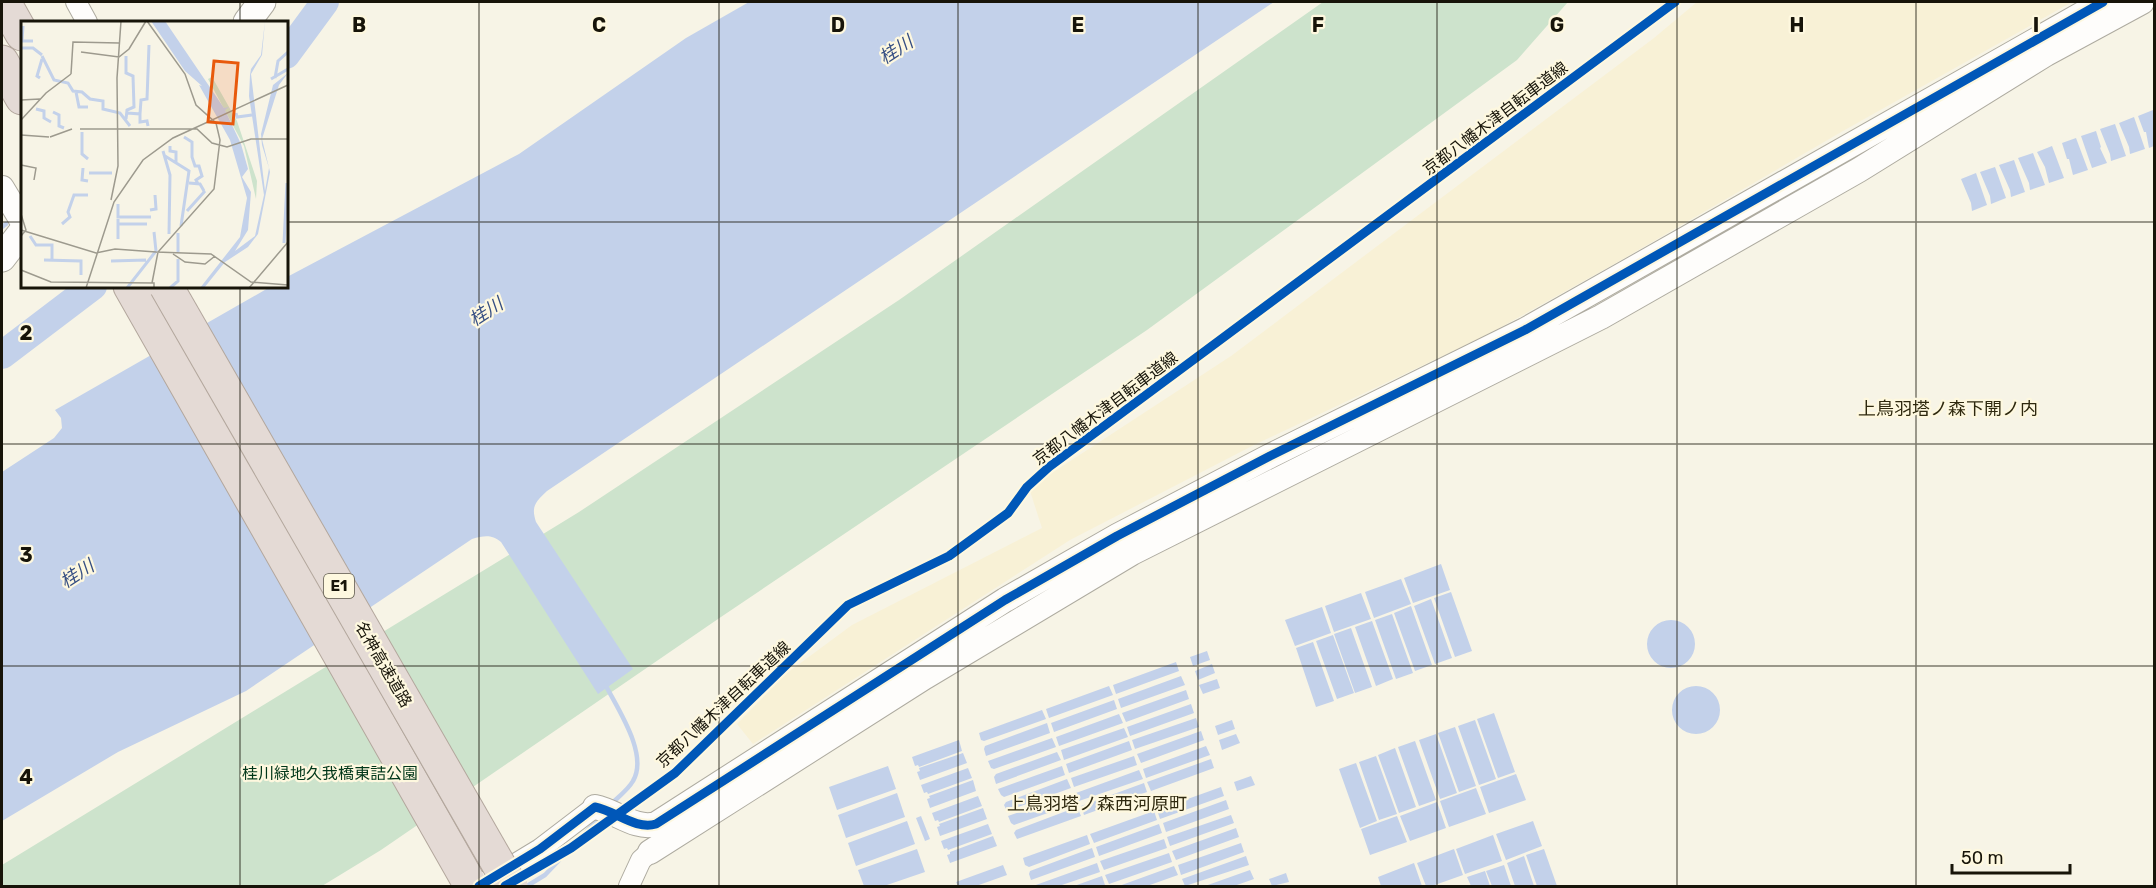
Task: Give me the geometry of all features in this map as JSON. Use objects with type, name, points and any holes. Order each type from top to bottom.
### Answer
[{"type":"highway","points":[[4,2],[21,32]]},
{"type":"highway","points":[[2,62],[21,96]]},
{"type":"highway","name":"名神高速道路","points":[[131,288],[471,886]]},
{"type":"highway","name":"名神高速道路","points":[[167,288],[511,886]]},
{"type":"main road","points":[[248,21],[262,2]]},
{"type":"main road","points":[[2,258],[21,233]]},
{"type":"street","points":[[76,2],[86,21]]},
{"type":"street","points":[[479,886],[540,849],[595,807],[641,825],[656,824],[1005,600],[1117,536],[1270,456],[1525,330],[2103,2]]},
{"type":"street","points":[[629,886],[640,860],[650,852],[925,677],[1122,558],[1601,317],[1859,170],[2046,54],[2142,2]]},
{"type":"street","points":[[2,188],[21,219]]},
{"type":"street","points":[[1270,456],[1281,477]]},
{"type":"shaded area","points":[[1697,2],[2072,2],[1485,336],[1254,445],[1070,540],[753,744],[737,724],[787,673],[852,625],[1042,528],[1029,488],[1231,356],[1654,38]]},
{"type":"green space","name":"桂川緑地久我橋東詰公園","points":[[1323,2],[1568,2],[1517,60],[1147,330],[718,619],[381,850],[322,886],[2,886],[2,865],[579,512],[899,300]]},
{"type":"water","name":"桂川","points":[[749,2],[1274,2],[543,495],[534,508],[536,522],[633,669],[598,694],[501,542],[487,536],[480,537],[472,539],[246,691],[118,752],[2,821],[2,472],[54,438],[62,428],[61,418],[55,410],[268,288],[288,288],[288,276],[519,154],[686,38]]},
{"type":"water","points":[[2153,110],[2154,146],[2149,148],[2146,132],[2138,116]]},
{"type":"water","points":[[2134,117],[2145,149],[2130,154],[2119,123]]},
{"type":"water","points":[[2115,124],[2126,156],[2111,161],[2100,129]]},
{"type":"water","points":[[2096,131],[2107,163],[2092,168],[2081,136]]},
{"type":"water","points":[[2076,138],[2088,170],[2073,175],[2062,143]]},
{"type":"water","points":[[2052,146],[2064,178],[2049,183],[2045,167],[2037,152]]},
{"type":"water","points":[[2033,153],[2045,185],[2030,190],[2018,158]]},
{"type":"water","points":[[2014,160],[2025,192],[2011,197],[1999,165]]},
{"type":"water","points":[[1995,167],[2006,198],[1991,204],[1980,172]]},
{"type":"water","points":[[1976,173],[1987,205],[1972,211],[1961,179]]},
{"type":"water","points":[[1441,564],[1450,590],[1413,603],[1404,578]]},
{"type":"water","points":[[1401,579],[1411,604],[1374,618],[1365,592]]},
{"type":"water","points":[[1451,592],[1472,651],[1455,657],[1434,598]]},
{"type":"water","points":[[1361,593],[1371,619],[1334,632],[1325,606]]},
{"type":"water","points":[[1431,599],[1452,658],[1435,664],[1414,606]]},
{"type":"water","points":[[1411,606],[1432,665],[1415,671],[1394,613]]},
{"type":"water","points":[[1322,607],[1331,633],[1295,646],[1285,620]]},
{"type":"water","points":[[1392,614],[1413,673],[1396,679],[1375,620]]},
{"type":"water","points":[[1671,620],[1688,627],[1695,644],[1688,661],[1671,668],[1654,661],[1647,644],[1654,627]]},
{"type":"water","points":[[1372,621],[1393,679],[1376,686],[1355,627]]},
{"type":"water","points":[[1351,628],[1372,687],[1355,693],[1334,634]]},
{"type":"water","points":[[1333,635],[1354,693],[1337,699],[1316,641]]},
{"type":"water","points":[[1313,642],[1334,701],[1316,707],[1296,648]]},
{"type":"water","points":[[1207,651],[1210,660],[1193,666],[1190,657]]},
{"type":"water","points":[[1176,662],[1179,671],[1116,694],[1113,685]]},
{"type":"water","points":[[1212,664],[1215,673],[1198,680],[1195,671]]},
{"type":"water","points":[[1181,676],[1185,685],[1121,708],[1118,699]]},
{"type":"water","points":[[1217,679],[1220,688],[1203,694],[1199,685]]},
{"type":"water","points":[[1109,686],[1113,695],[1049,718],[1046,709]]},
{"type":"water","points":[[1696,686],[1713,693],[1720,710],[1713,727],[1696,734],[1679,727],[1672,710],[1679,693]]},
{"type":"water","points":[[1186,690],[1189,699],[1126,722],[1122,713]]},
{"type":"water","points":[[1114,700],[1117,709],[1054,732],[1051,723]]},
{"type":"water","points":[[1191,704],[1194,713],[1130,736],[1127,727]]},
{"type":"water","points":[[1042,710],[1046,719],[984,741],[981,740],[979,733]]},
{"type":"water","points":[[1494,713],[1515,772],[1498,778],[1477,719]]},
{"type":"water","points":[[1119,714],[1123,723],[1059,746],[1056,737]]},
{"type":"water","points":[[1196,718],[1199,727],[1135,749],[1132,740]]},
{"type":"water","points":[[1232,720],[1235,729],[1218,735],[1215,726]]},
{"type":"water","points":[[1475,720],[1496,779],[1479,785],[1458,726]]},
{"type":"water","points":[[1047,723],[1050,733],[986,756],[985,746]]},
{"type":"water","points":[[1455,727],[1476,786],[1459,792],[1438,733]]},
{"type":"water","points":[[1124,728],[1128,737],[1064,760],[1061,750]]},
{"type":"water","points":[[1201,731],[1204,740],[1141,763],[1137,754]]},
{"type":"water","points":[[1236,734],[1240,743],[1222,750],[1219,740]]},
{"type":"water","points":[[1436,734],[1457,793],[1440,799],[1419,740]]},
{"type":"water","points":[[1052,738],[1056,747],[994,769],[988,761]]},
{"type":"water","points":[[959,740],[962,751],[919,767],[915,766],[912,757]]},
{"type":"water","points":[[1129,741],[1132,750],[1069,773],[1066,764]]},
{"type":"water","points":[[1415,741],[1436,800],[1419,806],[1398,747]]},
{"type":"water","points":[[1206,746],[1210,755],[1146,778],[1143,769]]},
{"type":"water","points":[[1395,748],[1416,807],[1399,813],[1378,755]]},
{"type":"water","points":[[1057,752],[1061,760],[996,784],[994,777],[996,774]]},
{"type":"water","points":[[963,753],[967,763],[920,780],[917,772],[920,771],[919,768]]},
{"type":"water","points":[[1134,756],[1137,765],[1074,787],[1071,778]]},
{"type":"water","points":[[1376,756],[1397,814],[1379,820],[1359,762]]},
{"type":"water","points":[[1211,759],[1214,768],[1151,791],[1147,782]]},
{"type":"water","points":[[1356,763],[1377,821],[1360,828],[1339,769]]},
{"type":"water","points":[[888,766],[896,789],[837,810],[829,787]]},
{"type":"water","points":[[1062,766],[1065,775],[1004,797],[998,789]]},
{"type":"water","points":[[968,768],[972,778],[928,794],[924,793],[921,785]]},
{"type":"water","points":[[1139,770],[1143,779],[1079,801],[1076,793]]},
{"type":"water","points":[[1516,774],[1526,800],[1489,813],[1480,787]]},
{"type":"water","points":[[1251,776],[1255,785],[1237,791],[1234,782]]},
{"type":"water","points":[[1067,779],[1071,788],[1007,811],[1004,805],[1006,802]]},
{"type":"water","points":[[973,780],[976,791],[930,808],[927,799],[930,798],[929,796]]},
{"type":"water","points":[[1144,783],[1147,792],[1084,815],[1081,806]]},
{"type":"water","points":[[1221,787],[1224,796],[1160,819],[1157,810]]},
{"type":"water","points":[[1476,788],[1486,814],[1449,827],[1440,801]]},
{"type":"water","points":[[897,793],[905,817],[846,838],[838,815]]},
{"type":"water","points":[[1072,794],[1076,803],[1014,825],[1008,816]]},
{"type":"water","points":[[978,796],[982,806],[939,822],[935,821],[932,813]]},
{"type":"water","points":[[1226,800],[1229,809],[1166,832],[1163,823]]},
{"type":"water","points":[[1437,802],[1446,828],[1410,841],[1400,816]]},
{"type":"water","points":[[1077,807],[1081,816],[1017,839],[1014,833],[1016,830]]},
{"type":"water","points":[[983,808],[987,819],[940,836],[937,827],[940,826],[939,824]]},
{"type":"water","points":[[1154,811],[1157,820],[1094,843],[1090,834]]},
{"type":"water","points":[[1231,815],[1234,823],[1170,846],[1167,837]]},
{"type":"water","points":[[921,816],[930,839],[925,841],[916,818]]},
{"type":"water","points":[[1397,816],[1407,842],[1370,855],[1361,829]]},
{"type":"water","points":[[907,821],[915,844],[856,866],[848,843]]},
{"type":"water","points":[[1533,821],[1542,846],[1506,860],[1496,834]]},
{"type":"water","points":[[988,824],[992,834],[948,850],[944,849],[941,841]]},
{"type":"water","points":[[1159,824],[1162,833],[1099,856],[1096,847]]},
{"type":"water","points":[[1236,828],[1239,837],[1176,860],[1172,851]]},
{"type":"water","points":[[1087,835],[1090,844],[1029,867],[1025,865],[1023,858]]},
{"type":"water","points":[[1493,835],[1502,861],[1465,874],[1456,849]]},
{"type":"water","points":[[993,836],[997,846],[950,863],[947,855],[950,852]]},
{"type":"water","points":[[1164,839],[1167,848],[1104,870],[1100,861]]},
{"type":"water","points":[[1241,843],[1244,852],[1181,875],[1178,865]]},
{"type":"water","points":[[1092,848],[1095,857],[1031,880],[1030,871]]},
{"type":"water","points":[[917,849],[925,872],[884,886],[864,886],[858,870]]},
{"type":"water","points":[[1454,849],[1463,875],[1426,886],[1417,863]]},
{"type":"water","points":[[1544,849],[1557,886],[1537,886],[1526,855]]},
{"type":"water","points":[[1169,853],[1172,862],[1109,884],[1105,875]]},
{"type":"water","points":[[1246,856],[1249,865],[1185,886],[1182,879]]},
{"type":"water","points":[[1524,856],[1534,886],[1515,886],[1507,863]]},
{"type":"water","points":[[1097,863],[1100,872],[1059,886],[1033,886]]},
{"type":"water","points":[[1414,863],[1422,886],[1381,886],[1378,877]]},
{"type":"water","points":[[1003,865],[1007,875],[976,886],[958,886],[956,882]]},
{"type":"water","points":[[1504,865],[1511,886],[1492,886],[1486,871]]},
{"type":"water","points":[[1174,866],[1178,875],[1147,886],[1119,886]]},
{"type":"water","points":[[1250,870],[1254,879],[1234,886],[1205,886]]},
{"type":"water","points":[[1485,871],[1490,886],[1471,886],[1467,877]]},
{"type":"water","points":[[1286,873],[1289,882],[1272,886],[1269,879]]},
{"type":"water","points":[[1102,876],[1105,885],[1074,886]]},
{"type":"waterway","points":[[288,52],[325,2]]},
{"type":"waterway","points":[[2,227],[6,224]]},
{"type":"waterway","points":[[2,355],[90,288]]},
{"type":"waterway","points":[[605,684],[630,731],[637,758],[637,770],[633,781],[610,805]]},
{"type":"waterway","points":[[527,886],[545,875],[601,816]]},
{"type":"cycle path","name":"京都八幡木津自転車道線","points":[[505,886],[571,848],[675,773],[848,605],[949,556],[1008,513],[1027,487],[1049,467],[1675,2]]},
{"type":"cycle path","points":[[479,886],[540,849],[595,807],[633,822],[656,824],[1005,600],[1117,536],[1270,456],[1525,330],[2103,2]]},
{"type":"district","name":"上鳥羽塔ノ森下開ノ内","points":[[1948,409]]},
{"type":"district","name":"上鳥羽塔ノ森西河原町","points":[[1097,804]]}]
